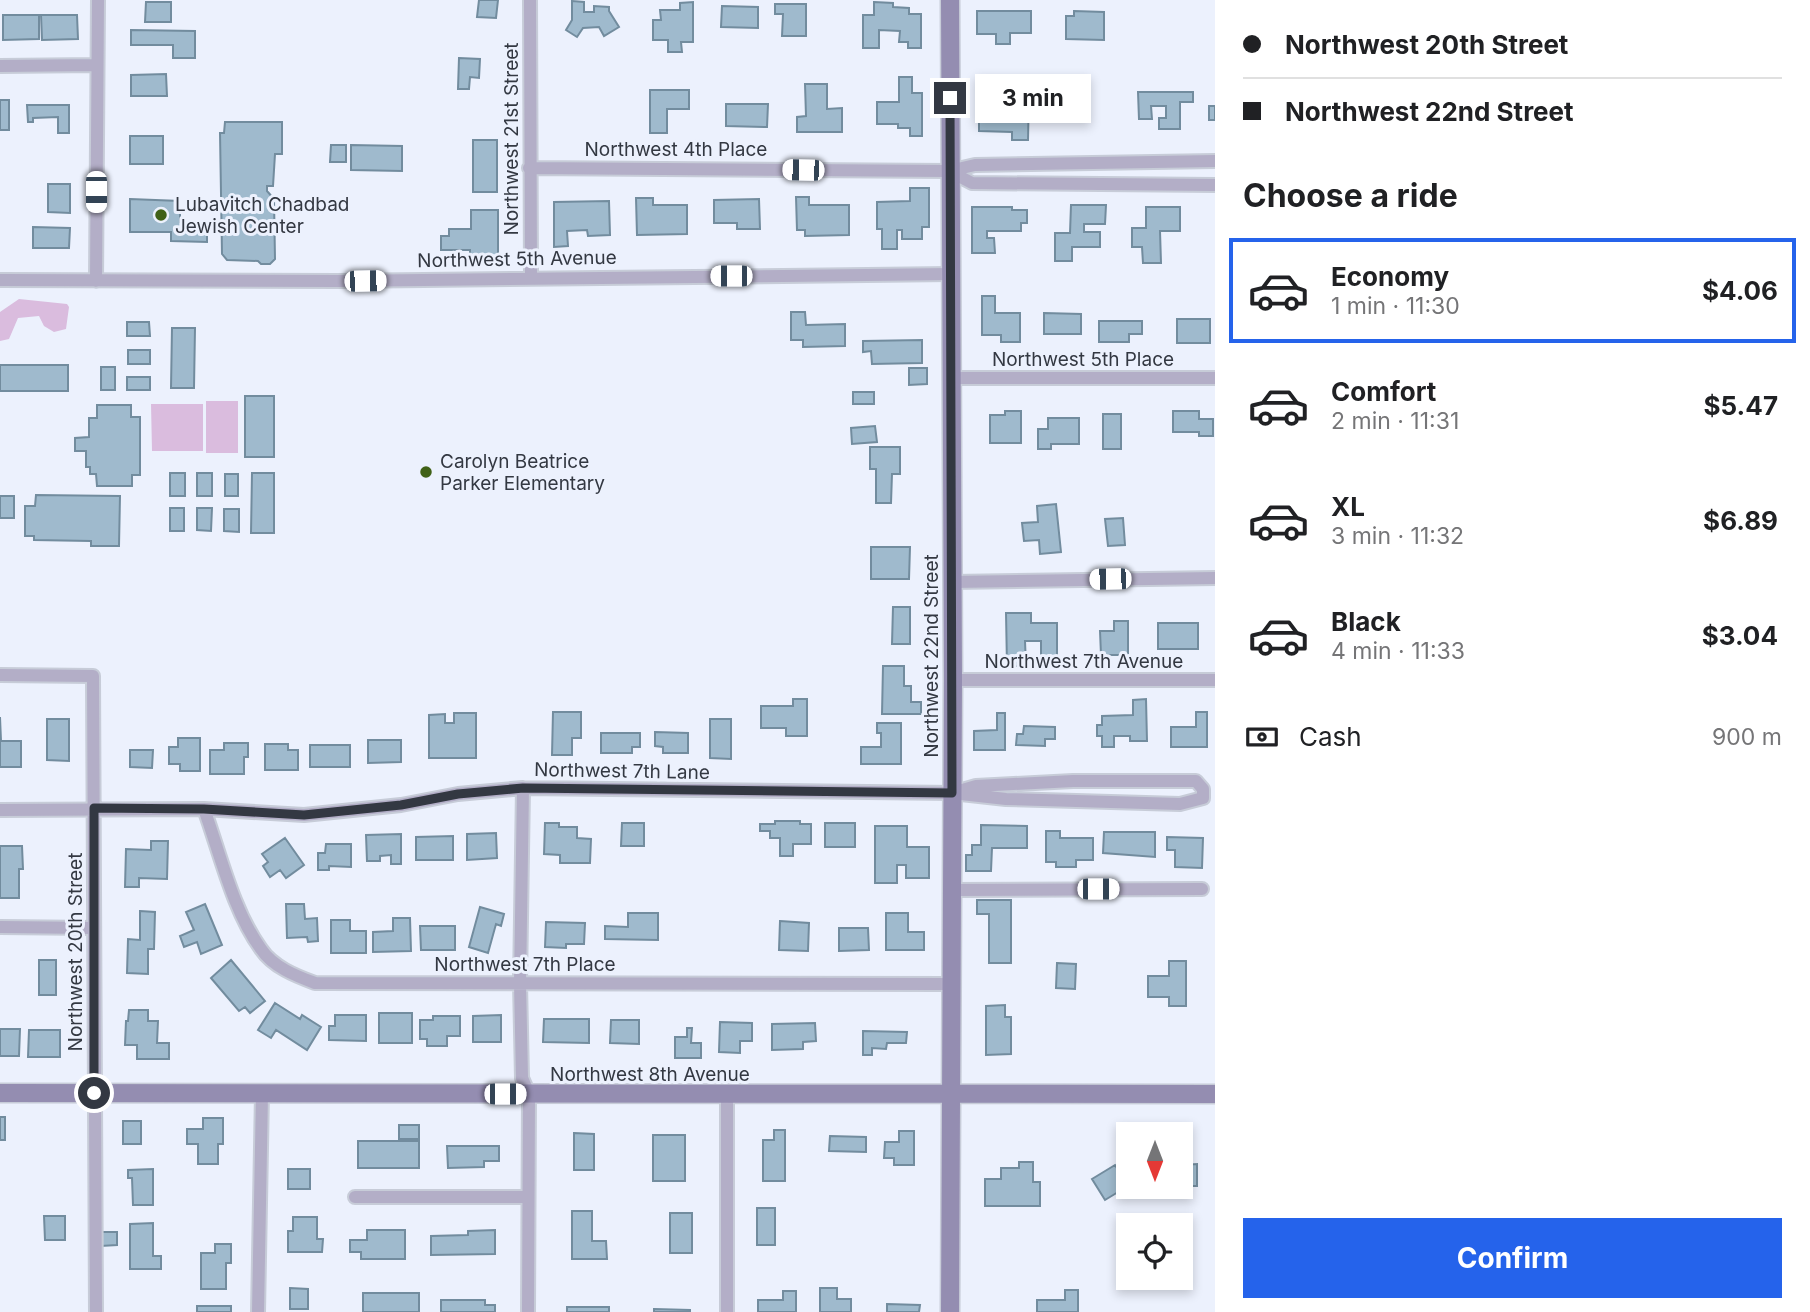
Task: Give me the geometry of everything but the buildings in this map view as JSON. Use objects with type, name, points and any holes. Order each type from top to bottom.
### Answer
[{"type":"street","points":[[96,281],[97,0]]},
{"type":"street","name":"Northwest 21st Street","points":[[530,0],[531,278]]},
{"type":"street","name":"Northwest 22nd Street","points":[[950,0],[953,680],[950,1312]]},
{"type":"street","points":[[0,65],[96,65]]},
{"type":"street","name":"Northwest 4th Place","points":[[529,167],[949,171],[975,165],[1215,160]]},
{"type":"street","name":"Northwest 4th Place","points":[[949,171],[972,183],[1215,185]]},
{"type":"street","name":"Northwest 5th Avenue","points":[[0,280],[951,274]]},
{"type":"street","name":"Northwest 5th Place","points":[[951,378],[1215,378]]},
{"type":"street","points":[[952,582],[1215,578]]},
{"type":"street","name":"Northwest 20th Street","points":[[0,675],[93,676],[96,1312]]},
{"type":"street","name":"Northwest 7th Avenue","points":[[953,680],[1215,680]]},
{"type":"street","name":"Northwest 7th Lane","points":[[0,810],[204,809],[304,815],[523,788],[952,793],[1006,799],[1180,804],[1203,798],[1203,789],[1196,780],[1073,781],[976,786],[952,793]]},
{"type":"street","points":[[523,788],[520,983],[522,1077],[529,1094],[528,1312]]},
{"type":"street","name":"Northwest 7th Place","points":[[204,809],[239,909],[261,951],[289,973],[315,983],[951,984]]},
{"type":"street","points":[[952,890],[1202,889]]},
{"type":"street","points":[[0,927],[94,928]]},
{"type":"street","name":"Northwest 8th Avenue","points":[[0,1093],[1215,1094]]},
{"type":"street","points":[[258,1312],[262,1093]]},
{"type":"street","points":[[727,1095],[727,1312]]},
{"type":"street","points":[[355,1197],[528,1197]]},
{"type":"shaded area","points":[[19,299],[67,304],[69,307],[66,329],[54,332],[44,326],[39,316],[18,318],[9,339],[0,341],[0,312]]},
{"type":"shaded area","points":[[206,401],[238,401],[238,453],[206,453]]},
{"type":"shaded area","points":[[151,404],[203,404],[203,451],[152,451]]},
{"type":"place","name":"Lubavitch Chadbad Jewish Center","points":[[161,215]]},
{"type":"place","name":"Carolyn Beatrice Parker Elementary","points":[[426,472]]},
{"type":"route","points":[[94,1093],[94,808],[204,809],[304,815],[523,788],[952,793],[950,98]]}]
